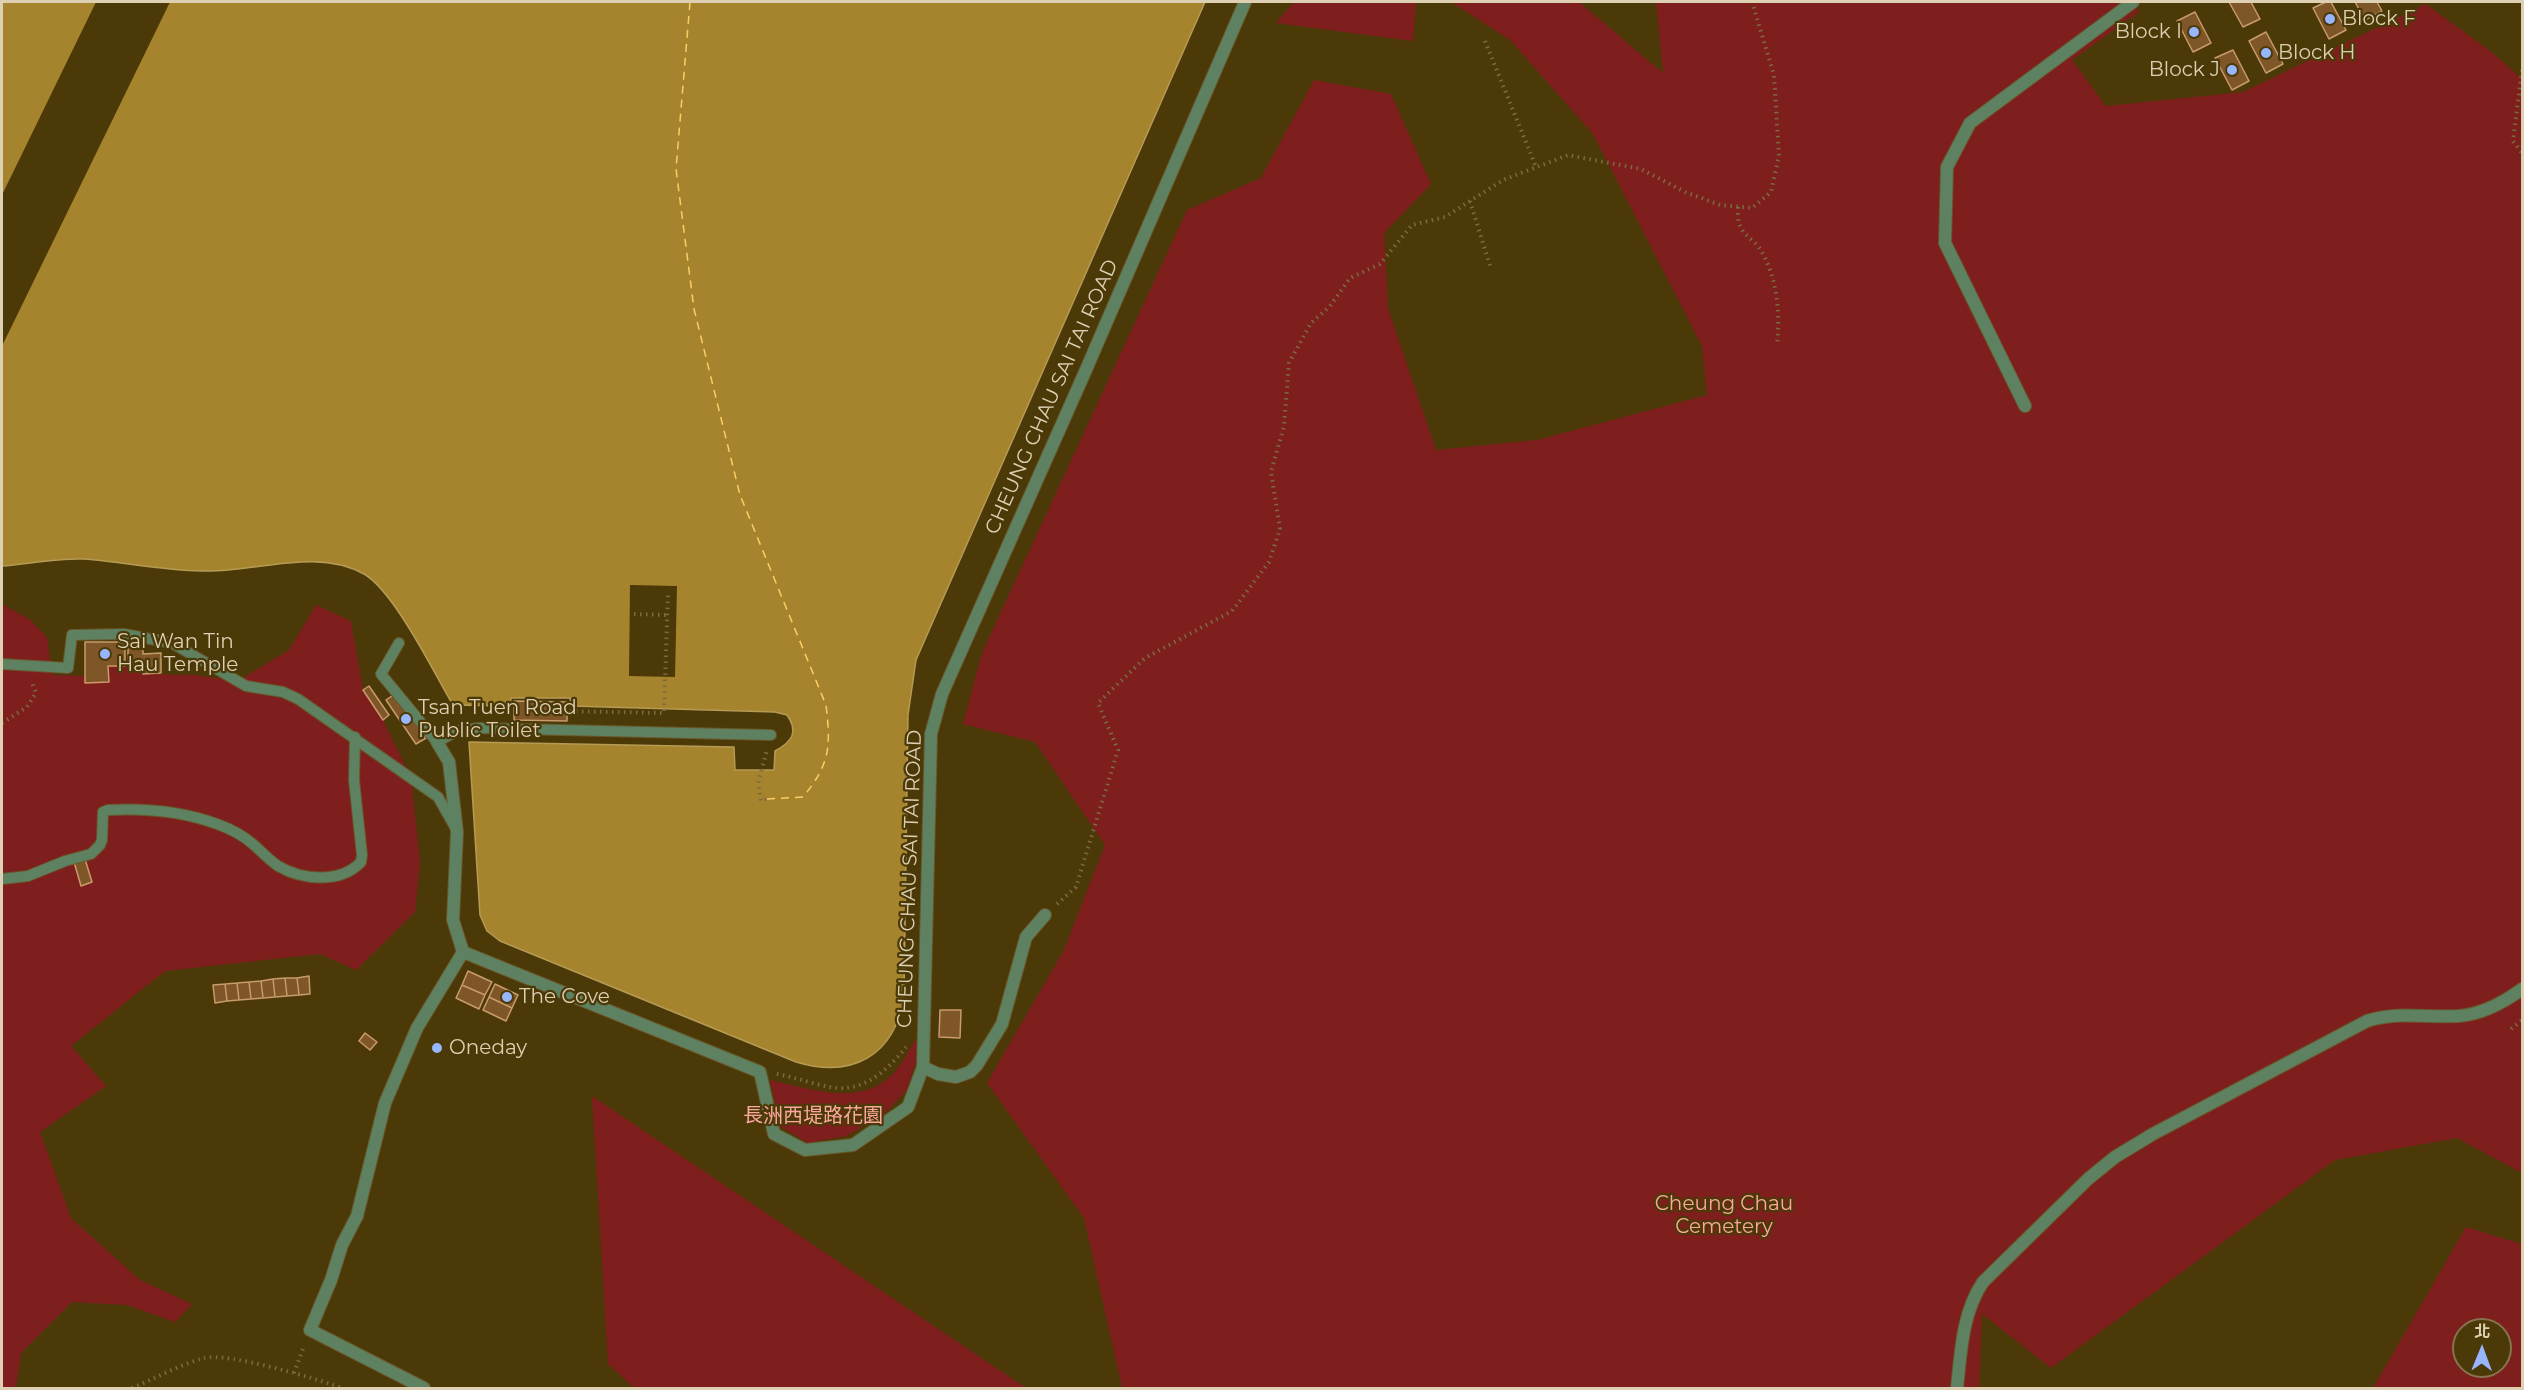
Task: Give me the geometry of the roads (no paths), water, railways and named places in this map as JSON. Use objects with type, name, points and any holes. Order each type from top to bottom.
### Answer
[{"type":"street","name":"CHEUNG CHAU SAI TAI ROAD","points":[[463,952],[760,1072],[774,1134],[805,1150],[853,1145],[908,1107],[923,1067],[931,734],[942,694],[1085,372],[1245,2]]},
{"type":"street","points":[[2025,406],[1945,243],[1947,167],[1970,123],[2133,2]]},
{"type":"street","points":[[424,1389],[310,1330],[331,1280],[342,1245],[357,1216],[385,1103],[417,1029],[463,952],[453,920],[458,831],[449,762],[437,742]]},
{"type":"street","points":[[923,1067],[938,1074],[956,1077],[963,1076],[977,1065],[1002,1024],[1026,937],[1045,915]]},
{"type":"street","points":[[1957,1389],[1966,1321],[1983,1282],[2088,1179],[2115,1157],[2152,1134],[2367,1021],[2396,1015],[2468,1014],[2491,1008],[2523,990]]},
{"type":"lane","points":[[2,664],[68,668],[72,635],[124,634],[172,643],[246,686],[283,692],[298,699],[438,797],[458,831]]},
{"type":"lane","points":[[399,644],[381,674],[437,742],[457,731],[478,729],[771,735]]},
{"type":"lane","points":[[2,879],[28,876],[65,861],[92,854],[102,840],[103,812],[142,808],[188,816],[225,827],[246,839],[279,866],[302,875],[330,877],[351,870],[361,862],[362,855],[354,780],[355,737]]},
{"type":"place","name":"Block F","points":[[2330,19]]},
{"type":"place","name":"Block I","points":[[2194,32]]},
{"type":"place","name":"Block H","points":[[2266,53]]},
{"type":"place","name":"Block J","points":[[2232,70]]},
{"type":"place","name":"Sai Wan Tin Hau Temple","points":[[105,654]]},
{"type":"place","name":"Tsan Tuen Road Public Toilet","points":[[406,719]]},
{"type":"place","name":"The Cove","points":[[507,997]]},
{"type":"place","name":"Oneday","points":[[437,1048]]},
{"type":"park label","name":"長洲西堤路花園","points":[[813,1116]]},
{"type":"park label","name":"Cheung Chau Cemetery","points":[[1724,1216]]}]
